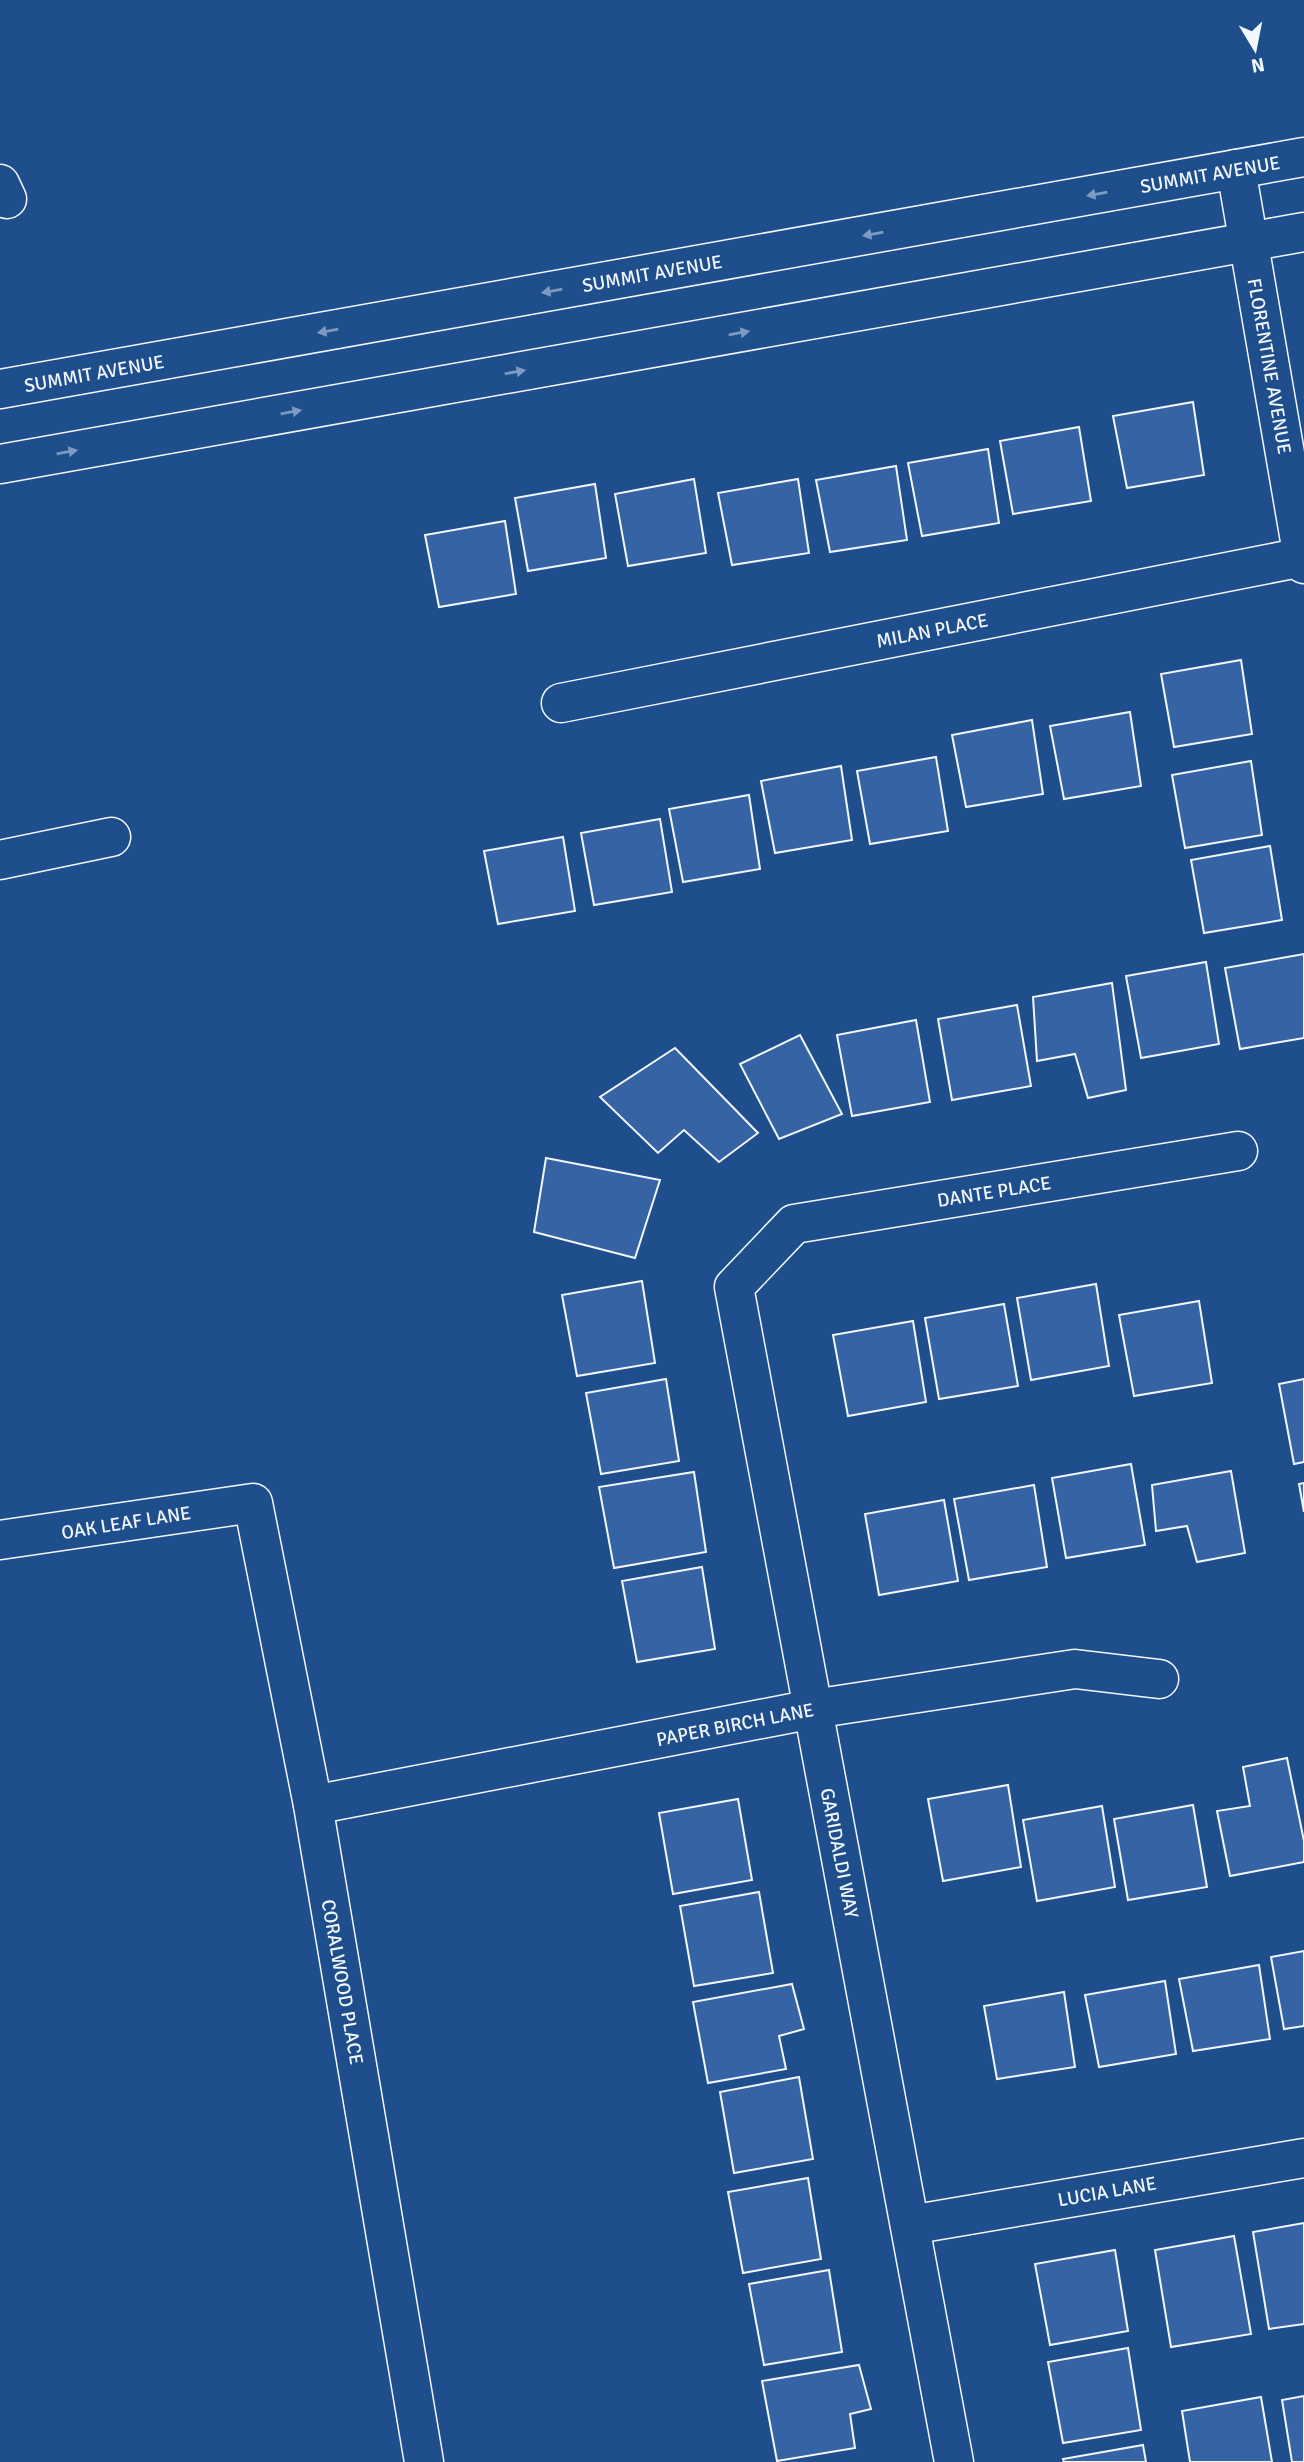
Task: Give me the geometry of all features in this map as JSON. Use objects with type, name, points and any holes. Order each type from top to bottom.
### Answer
[{"type":"street","name":"SUMMIT AVENUE","points":[[0,389],[1304,157]]},
{"type":"street","name":"FLORENTINE AVENUE","points":[[1236,169],[1303,560]]},
{"type":"street","points":[[0,464],[1304,232]]},
{"type":"street","name":"MILAN PLACE","points":[[561,703],[1303,560]]},
{"type":"street","points":[[0,860],[111,837]]},
{"type":"street","name":"DANTE PLACE","points":[[763,1255],[794,1224],[1238,1151]]},
{"type":"street","name":"GARIDALDI WAY","points":[[763,1255],[734,1287],[954,2462]]},
{"type":"street","name":"OAK LEAF LANE","points":[[0,1540],[253,1503]]},
{"type":"street","name":"CORALWOOD PLACE","points":[[253,1503],[313,1805],[424,2462]]},
{"type":"street","name":"PAPER BIRCH LANE","points":[[313,1805],[813,1709],[1075,1669],[1159,1679]]},
{"type":"street","name":"LUCIA LANE","points":[[910,2225],[1304,2158]]},
{"type":"building","points":[[1193,402],[1204,475],[1127,488],[1113,416]]},
{"type":"building","points":[[1079,427],[1091,501],[1013,514],[1000,441]]},
{"type":"building","points":[[988,449],[999,523],[922,536],[908,463]]},
{"type":"building","points":[[896,466],[907,540],[830,552],[816,480]]},
{"type":"building","points":[[694,479],[706,553],[628,566],[615,494]]},
{"type":"building","points":[[798,479],[809,553],[732,565],[718,493]]},
{"type":"building","points":[[595,484],[606,558],[528,571],[515,498]]},
{"type":"building","points":[[505,521],[516,594],[439,607],[425,535]]},
{"type":"building","points":[[1241,660],[1252,734],[1174,747],[1161,674]]},
{"type":"building","points":[[1130,712],[1141,786],[1064,799],[1050,726]]},
{"type":"building","points":[[1032,720],[1043,794],[966,807],[952,735]]},
{"type":"building","points":[[936,757],[948,831],[870,844],[857,771]]},
{"type":"building","points":[[1251,761],[1262,835],[1185,848],[1172,775]]},
{"type":"building","points":[[841,766],[852,840],[775,853],[761,781]]},
{"type":"building","points":[[749,795],[760,869],[683,882],[669,809]]},
{"type":"building","points":[[660,819],[672,892],[594,905],[581,833]]},
{"type":"building","points":[[563,837],[575,911],[498,924],[484,851]]},
{"type":"building","points":[[1270,846],[1282,920],[1204,933],[1191,860]]},
{"type":"building","points":[[1304,954],[1304,1038],[1240,1049],[1225,968]]},
{"type":"building","points":[[1206,962],[1219,1044],[1141,1058],[1126,976]]},
{"type":"building","points":[[1112,983],[1126,1090],[1088,1098],[1075,1054],[1037,1061],[1033,997]]},
{"type":"building","points":[[1017,1005],[1031,1086],[952,1100],[938,1019]]},
{"type":"building","points":[[916,1020],[930,1102],[852,1116],[837,1035]]},
{"type":"building","points":[[800,1035],[842,1114],[779,1139],[740,1064]]},
{"type":"building","points":[[675,1048],[758,1133],[719,1162],[684,1130],[658,1153],[600,1097]]},
{"type":"building","points":[[546,1158],[660,1180],[635,1258],[534,1232]]},
{"type":"building","points":[[642,1281],[655,1363],[577,1376],[562,1295]]},
{"type":"building","points":[[1096,1284],[1109,1366],[1031,1380],[1017,1298]]},
{"type":"building","points":[[1199,1301],[1212,1383],[1134,1396],[1119,1315]]},
{"type":"building","points":[[1004,1304],[1018,1386],[939,1399],[925,1318]]},
{"type":"building","points":[[913,1321],[926,1402],[848,1416],[833,1335]]},
{"type":"building","points":[[666,1379],[679,1461],[601,1474],[586,1393]]},
{"type":"building","points":[[1304,1379],[1304,1462],[1294,1464],[1279,1384]]},
{"type":"building","points":[[1131,1464],[1145,1545],[1066,1558],[1052,1478]]},
{"type":"building","points":[[1231,1471],[1245,1553],[1197,1562],[1187,1526],[1156,1531],[1152,1485]]},
{"type":"building","points":[[694,1472],[706,1552],[614,1568],[599,1487]]},
{"type":"building","points":[[1304,1483],[1304,1512],[1299,1484]]},
{"type":"building","points":[[1034,1485],[1047,1567],[969,1580],[954,1499]]},
{"type":"building","points":[[944,1500],[958,1581],[879,1595],[865,1514]]},
{"type":"building","points":[[702,1567],[715,1649],[637,1662],[622,1581]]},
{"type":"building","points":[[1287,1758],[1304,1841],[1304,1862],[1230,1876],[1217,1811],[1250,1806],[1243,1767]]},
{"type":"building","points":[[1008,1785],[1021,1867],[943,1881],[928,1799]]},
{"type":"building","points":[[738,1799],[752,1880],[673,1894],[659,1813]]},
{"type":"building","points":[[1193,1805],[1207,1887],[1128,1900],[1114,1819]]},
{"type":"building","points":[[1102,1806],[1115,1887],[1037,1901],[1023,1820]]},
{"type":"building","points":[[759,1892],[773,1973],[694,1986],[680,1906]]},
{"type":"building","points":[[1304,1951],[1304,2026],[1284,2029],[1271,1957]]},
{"type":"building","points":[[1259,1965],[1270,2039],[1193,2051],[1179,1979]]},
{"type":"building","points":[[1165,1981],[1176,2054],[1099,2067],[1085,1995]]},
{"type":"building","points":[[792,1984],[804,2029],[779,2036],[786,2069],[708,2083],[693,2002]]},
{"type":"building","points":[[1064,1992],[1075,2067],[997,2079],[984,2006]]},
{"type":"building","points":[[799,2077],[813,2159],[734,2173],[720,2092]]},
{"type":"building","points":[[808,2178],[821,2259],[743,2273],[728,2192]]},
{"type":"building","points":[[1304,2223],[1304,2324],[1269,2329],[1253,2232]]},
{"type":"building","points":[[1234,2236],[1251,2334],[1171,2347],[1155,2250]]},
{"type":"building","points":[[1115,2250],[1128,2331],[1050,2345],[1035,2264]]},
{"type":"building","points":[[829,2270],[842,2352],[764,2365],[749,2284]]},
{"type":"building","points":[[1128,2348],[1141,2430],[1063,2443],[1048,2362]]},
{"type":"building","points":[[859,2365],[871,2409],[850,2414],[855,2448],[777,2461],[762,2381]]},
{"type":"building","points":[[1304,2396],[1304,2462],[1292,2462],[1282,2400]]},
{"type":"building","points":[[1261,2397],[1272,2462],[1190,2462],[1182,2411]]},
{"type":"building","points":[[1143,2445],[1146,2462],[1064,2462],[1063,2459]]}]
